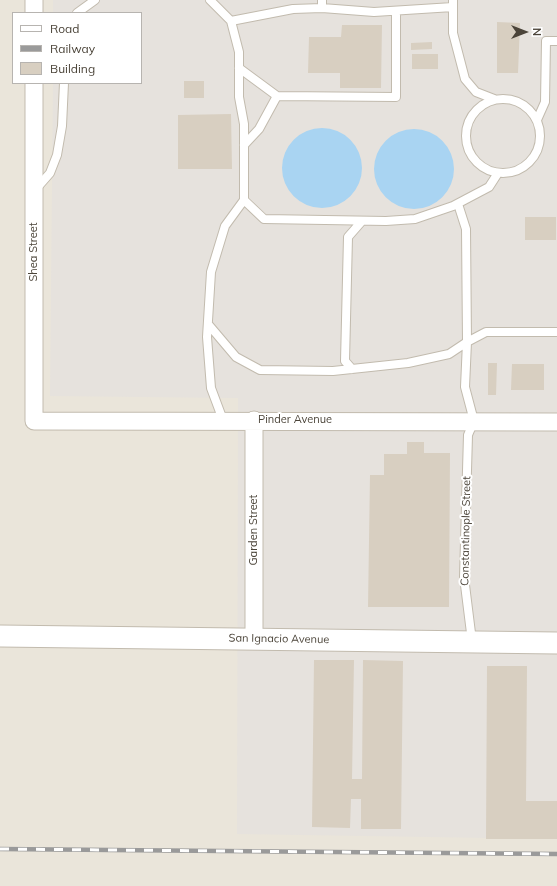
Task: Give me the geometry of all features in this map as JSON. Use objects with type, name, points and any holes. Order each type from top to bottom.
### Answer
[{"type":"street","points":[[34,0],[34,12]]},
{"type":"street","name":"Shea Street","points":[[34,84],[34,421]]},
{"type":"street","name":"Pinder Avenue","points":[[34,421],[254,420],[557,422]]},
{"type":"street","name":"Garden Street","points":[[254,420],[254,639]]},
{"type":"street","name":"San Ignacio Avenue","points":[[0,636],[557,643]]},
{"type":"lane","points":[[78,12],[94,0]]},
{"type":"lane","points":[[210,0],[231,22],[239,52],[239,97],[244,124],[244,200],[225,226],[211,272],[208,324],[211,388],[223,420]]},
{"type":"lane","points":[[231,22],[322,4],[374,12],[396,11],[453,3],[453,33],[464,79],[476,92],[494,99]]},
{"type":"lane","points":[[239,68],[277,96],[396,97],[396,11]]},
{"type":"lane","points":[[537,120],[545,102],[546,41],[557,41]]},
{"type":"lane","points":[[34,192],[50,173],[57,155],[62,126],[64,84]]},
{"type":"lane","points":[[244,145],[259,129],[277,96]]},
{"type":"lane","points":[[507,98],[519,102],[530,109],[537,120],[540,138],[535,155],[527,164],[517,171],[498,173],[482,167],[474,159],[468,149],[466,137],[467,124],[473,113],[482,104],[494,99],[507,98]]},
{"type":"lane","points":[[244,200],[264,219],[415,220],[458,204],[489,187],[498,173]]},
{"type":"lane","points":[[458,204],[466,229],[467,342],[465,387],[474,421]]},
{"type":"lane","points":[[352,369],[345,361],[348,237],[362,220]]},
{"type":"lane","points":[[208,324],[236,357],[260,370],[352,369],[432,359],[449,354],[486,332],[557,332]]},
{"type":"lane","name":"Constantinople Street","points":[[472,642],[464,577],[468,435],[474,421]]},
{"type":"shaded area","points":[[0,0],[557,0],[557,886],[0,886]]},
{"type":"shaded area","points":[[53,0],[557,0],[557,839],[237,834],[238,398],[50,396],[53,84],[142,84],[142,12],[53,12]]},
{"type":"water","points":[[322,128],[337,131],[350,140],[359,153],[362,168],[359,183],[350,196],[337,205],[322,208],[307,205],[294,196],[285,183],[282,168],[285,153],[294,140],[307,131]]},
{"type":"water","points":[[414,129],[429,132],[442,141],[451,154],[454,169],[451,184],[442,197],[429,206],[414,209],[399,206],[386,197],[377,184],[374,169],[377,154],[386,141],[399,132]]},
{"type":"building","points":[[497,22],[520,23],[518,73],[497,73]]},
{"type":"building","points":[[342,25],[382,25],[381,88],[340,88],[340,73],[308,73],[309,37],[341,37]]},
{"type":"building","points":[[432,42],[432,49],[411,50],[411,43]]},
{"type":"building","points":[[412,54],[438,54],[438,69],[412,69]]},
{"type":"building","points":[[184,81],[204,81],[204,98],[184,98]]},
{"type":"building","points":[[231,114],[232,169],[178,169],[178,115]]},
{"type":"building","points":[[525,217],[556,217],[556,240],[525,240]]},
{"type":"building","points":[[488,363],[497,363],[496,395],[488,395]]},
{"type":"building","points":[[512,364],[544,364],[544,390],[511,390]]},
{"type":"building","points":[[407,442],[424,442],[424,453],[450,453],[449,607],[368,607],[370,475],[384,475],[384,454],[407,454]]},
{"type":"building","points":[[314,660],[354,660],[352,779],[362,779],[363,660],[403,661],[401,829],[361,829],[361,799],[351,799],[350,828],[312,827]]},
{"type":"building","points":[[487,666],[527,666],[526,801],[557,801],[557,839],[486,839]]},
{"type":"railway","points":[[0,849],[557,854]]}]
